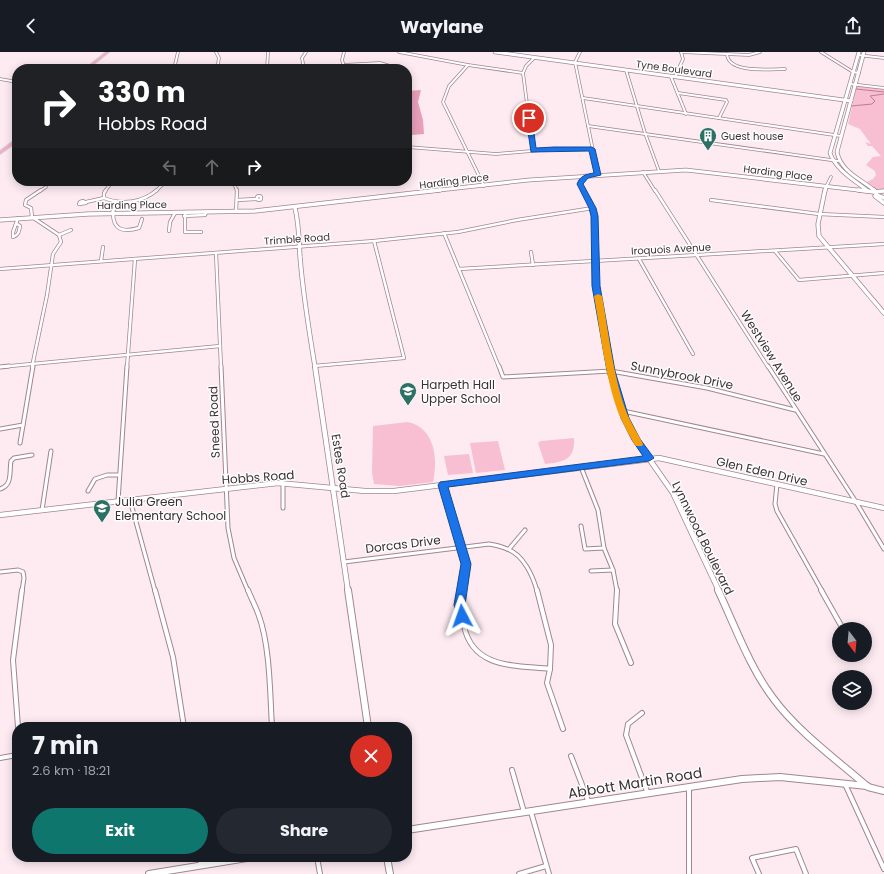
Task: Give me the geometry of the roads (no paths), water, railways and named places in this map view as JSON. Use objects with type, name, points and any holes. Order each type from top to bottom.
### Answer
[{"type":"main road","points":[[92,64],[108,52]]},
{"type":"main road","points":[[0,153],[12,144]]},
{"type":"street","points":[[175,64],[178,52]]},
{"type":"street","points":[[216,52],[219,58],[218,64]]},
{"type":"street","points":[[267,64],[268,52]]},
{"type":"street","points":[[303,64],[302,58],[306,52]]},
{"type":"street","points":[[343,64],[344,52]]},
{"type":"street","points":[[399,52],[468,65],[523,72]]},
{"type":"street","name":"Tyne Boulevard","points":[[494,52],[851,101]]},
{"type":"street","points":[[580,52],[575,64],[598,175]]},
{"type":"street","points":[[686,114],[673,77],[683,59],[681,52],[749,55],[760,52]]},
{"type":"street","points":[[820,52],[853,72],[859,73]]},
{"type":"street","points":[[884,58],[858,53],[830,153],[833,161],[843,171],[869,191],[884,198]]},
{"type":"street","points":[[727,54],[727,60],[731,64],[741,68],[784,69]]},
{"type":"street","points":[[838,161],[837,152],[864,54]]},
{"type":"street","points":[[533,150],[523,72],[526,66],[534,58]]},
{"type":"street","points":[[468,65],[449,85],[444,95],[443,102],[484,186]]},
{"type":"street","points":[[626,70],[636,106],[659,171]]},
{"type":"street","points":[[0,79],[12,81]]},
{"type":"street","points":[[850,84],[884,88]]},
{"type":"street","points":[[678,93],[726,100],[727,102],[719,118]]},
{"type":"street","points":[[583,98],[841,136]]},
{"type":"street","points":[[588,126],[838,161],[874,190],[875,196],[884,203]]},
{"type":"street","points":[[412,147],[496,154],[554,148],[592,149]]},
{"type":"street","name":"Harding Place","points":[[0,220],[112,213],[185,214],[295,208],[529,180],[686,170],[875,194],[884,191]]},
{"type":"street","name":"Westview Avenue","points":[[643,172],[795,410],[856,502],[884,549]]},
{"type":"street","name":"Lynnwood Boulevard","points":[[586,176],[581,180],[580,186],[593,208],[595,216],[596,286],[611,371],[623,410],[636,440],[673,494],[758,676],[773,698],[792,720],[868,786],[884,791]]},
{"type":"street","points":[[831,177],[826,187],[817,232],[827,248],[884,314]]},
{"type":"street","points":[[20,443],[53,254],[61,242],[58,235],[32,217],[31,208],[25,203],[46,186]]},
{"type":"street","points":[[104,198],[104,193],[109,186]]},
{"type":"street","points":[[86,202],[104,198],[118,203],[141,200],[152,194],[161,186]]},
{"type":"street","points":[[236,186],[237,189],[236,212]]},
{"type":"street","points":[[237,200],[256,198]]},
{"type":"street","points":[[711,200],[864,218],[884,217]]},
{"type":"street","points":[[118,203],[112,213],[112,220],[115,226],[124,230],[138,228],[142,219]]},
{"type":"street","name":"Estes Road","points":[[295,208],[298,222],[299,246],[314,366],[367,722]]},
{"type":"street","name":"Trimble Road","points":[[0,269],[374,241],[444,233],[520,219],[593,208]]},
{"type":"street","points":[[169,231],[170,222],[175,213]]},
{"type":"street","points":[[185,214],[185,232],[201,232]]},
{"type":"street","points":[[18,218],[18,224],[20,226],[19,233],[17,236],[13,237],[14,228],[18,224]]},
{"type":"street","points":[[58,235],[71,230]]},
{"type":"street","name":"Sunnybrook Drive","points":[[444,233],[503,377],[611,371],[707,388],[795,410]]},
{"type":"street","points":[[314,366],[404,358],[374,241]]},
{"type":"street","name":"Iroquois Avenue","points":[[459,269],[884,244]]},
{"type":"street","points":[[101,261],[103,247]]},
{"type":"street","points":[[775,251],[799,280],[884,273]]},
{"type":"street","points":[[531,252],[533,264]]},
{"type":"street","name":"Sneed Road","points":[[216,253],[228,528],[232,548],[259,616],[266,645],[272,722]]},
{"type":"street","points":[[118,501],[120,451],[134,259]]},
{"type":"street","points":[[640,259],[693,354]]},
{"type":"street","points":[[0,367],[220,346]]},
{"type":"street","points":[[623,410],[824,454]]},
{"type":"street","points":[[0,428],[23,425]]},
{"type":"street","points":[[42,510],[51,451]]},
{"type":"street","points":[[0,489],[6,486],[11,480],[11,461],[14,458],[32,455]]},
{"type":"street","name":"Glen Eden Drive","points":[[636,460],[659,458],[884,508]]},
{"type":"street","name":"Hobbs Road","points":[[0,515],[226,488],[283,483],[379,492],[636,460]]},
{"type":"street","points":[[581,467],[598,510],[604,548],[613,570],[617,586],[615,624],[632,663]]},
{"type":"street","points":[[88,491],[95,479],[107,475],[119,475]]},
{"type":"street","points":[[283,483],[283,508]]},
{"type":"street","points":[[777,484],[775,504],[777,511],[839,622]]},
{"type":"street","points":[[443,485],[466,564],[459,605],[466,637],[472,647],[480,655],[498,663],[550,669]]},
{"type":"street","points":[[130,500],[172,657],[183,722]]},
{"type":"street","points":[[581,526],[585,550],[604,548]]},
{"type":"street","points":[[509,549],[525,530]]},
{"type":"street","name":"Dorcas Drive","points":[[344,562],[489,544],[509,549],[523,560],[533,576],[551,645],[550,669],[547,683],[563,729]]},
{"type":"street","points":[[0,572],[18,570],[23,572],[24,578],[13,660],[18,722]]},
{"type":"street","points":[[591,571],[613,570]]},
{"type":"street","points":[[642,713],[629,720],[625,728],[626,735],[648,794]]},
{"type":"street","points":[[0,758],[12,756]]},
{"type":"street","points":[[571,756],[589,803]]},
{"type":"street","points":[[512,770],[549,874]]},
{"type":"street","name":"Abbott Martin Road","points":[[412,829],[527,813],[742,779],[780,777],[868,786]]},
{"type":"street","points":[[844,783],[884,870]]},
{"type":"street","points":[[688,787],[689,874]]},
{"type":"street","points":[[759,874],[752,858],[796,849],[806,874]]},
{"type":"street","points":[[149,874],[221,862]]},
{"type":"street","points":[[318,862],[320,874]]},
{"type":"street","points":[[388,862],[390,874]]},
{"type":"street","points":[[519,874],[546,866]]},
{"type":"waterway","points":[[856,89],[884,92]]},
{"type":"waterway","points":[[851,106],[872,104],[875,101],[870,96],[884,94]]},
{"type":"place","name":"Guest house","points":[[708,151]]},
{"type":"place","name":"Harpeth Hall Upper School","points":[[408,406]]},
{"type":"place","name":"Julia Green Elementary School","points":[[102,523]]}]
